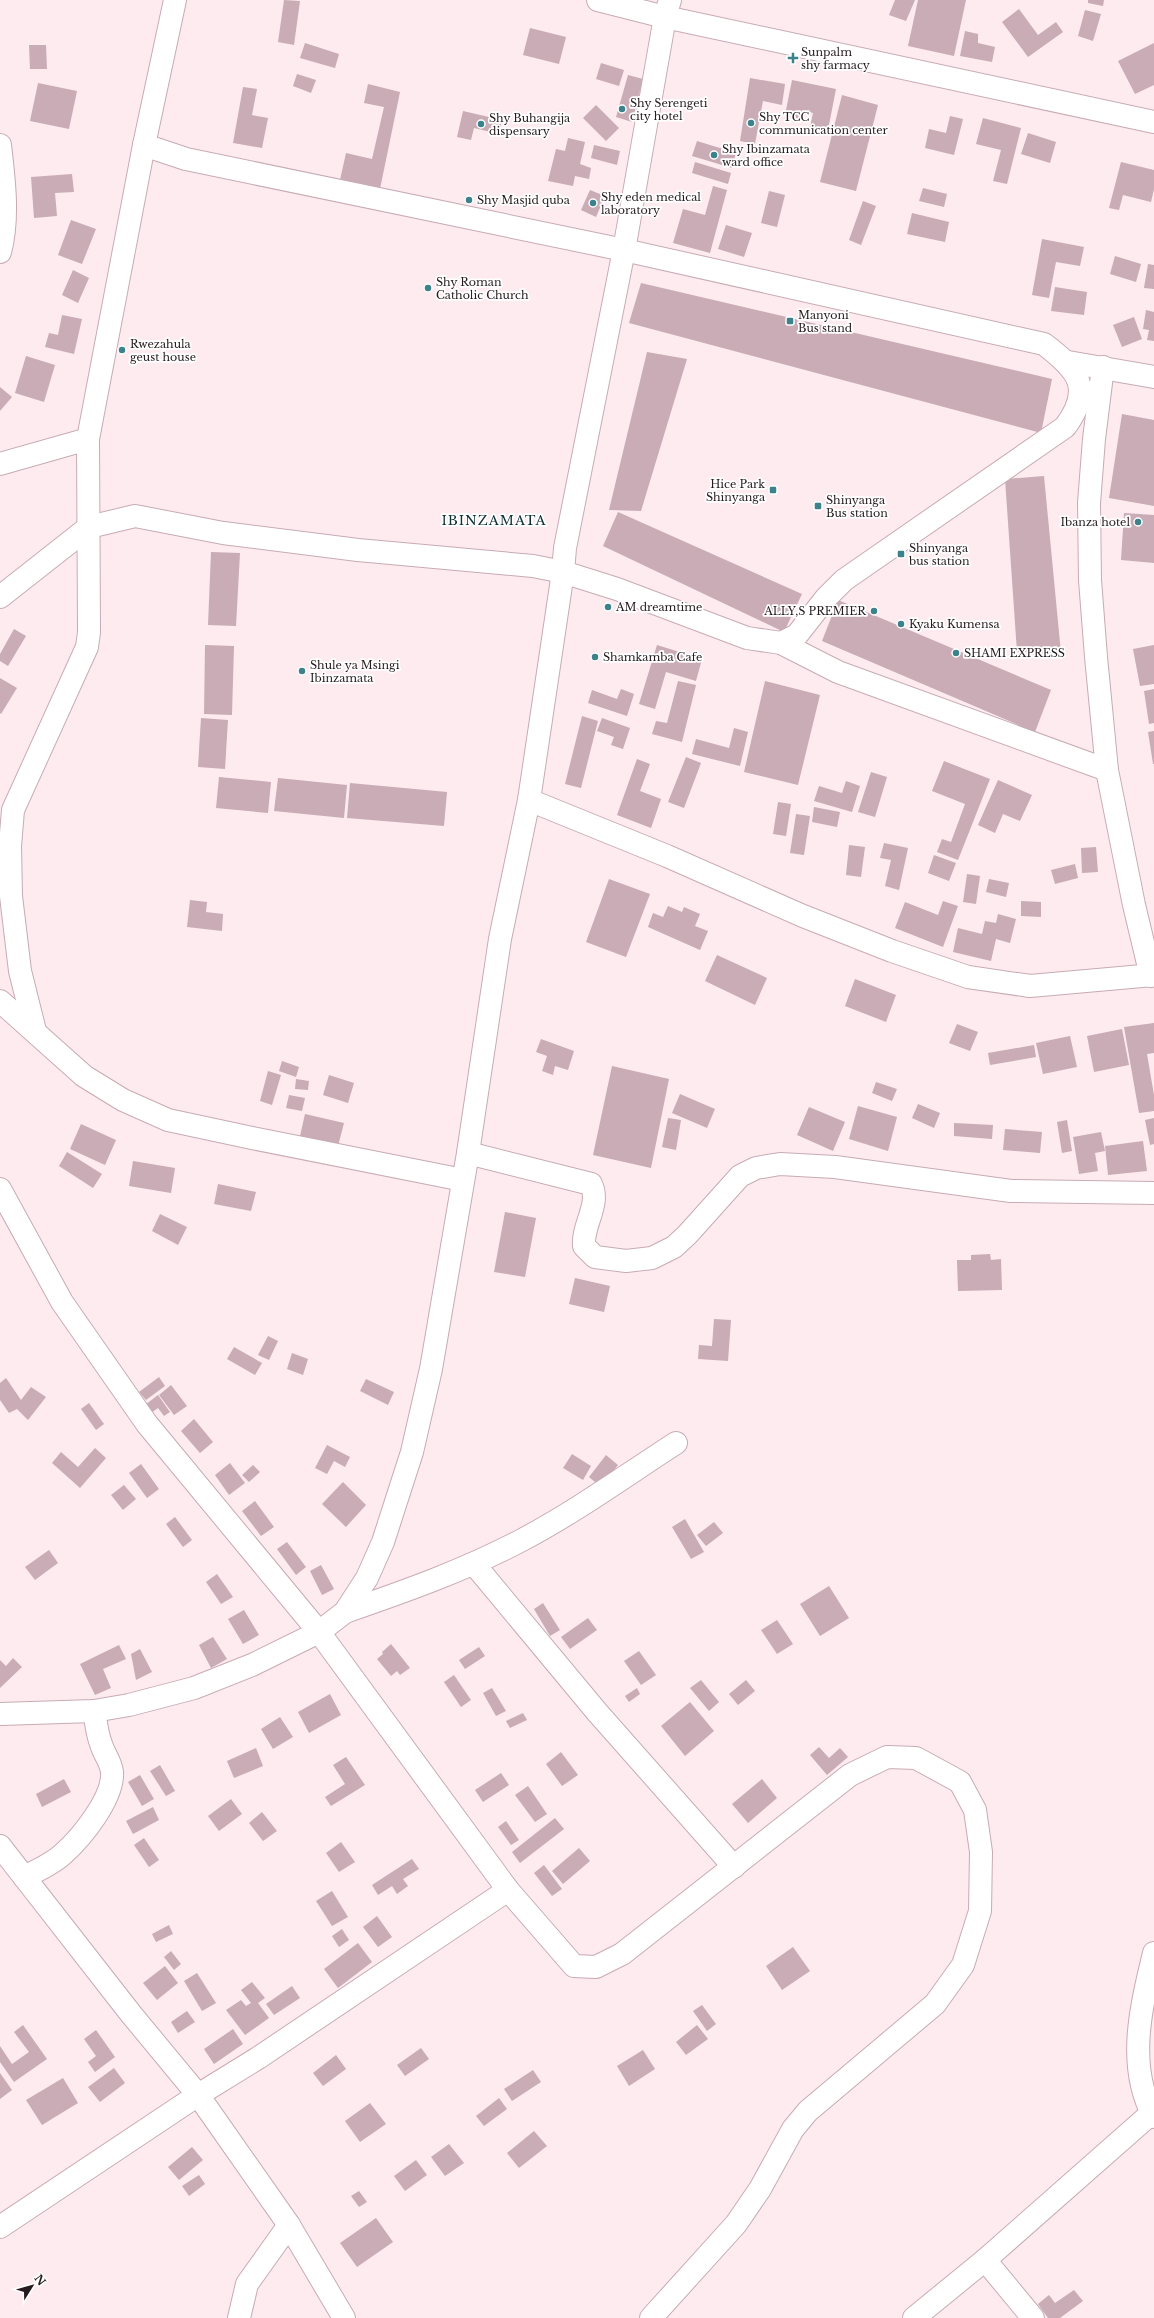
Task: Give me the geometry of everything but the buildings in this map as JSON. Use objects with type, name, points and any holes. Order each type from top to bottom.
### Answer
[{"type":"street","points":[[35,1031],[20,971],[11,896],[10,846],[13,810],[87,647],[89,632],[88,439],[144,145],[175,0]]},
{"type":"street","points":[[598,0],[667,9],[1154,122]]},
{"type":"street","points":[[345,1612],[367,1578],[383,1542],[412,1452],[431,1369],[462,1180],[468,1153],[500,939],[529,800],[563,572],[565,548],[624,250],[667,9]]},
{"type":"street","points":[[0,145],[4,209],[3,241],[0,252]]},
{"type":"street","points":[[144,145],[186,159],[624,250],[1044,344],[1068,362],[1080,384],[1076,411],[1065,426],[844,580],[826,598],[797,635],[781,643]]},
{"type":"street","points":[[1068,362],[1154,377]]},
{"type":"street","points":[[529,800],[667,856],[803,916],[892,951],[968,977],[1030,986],[1152,976],[1134,905],[1107,770],[1091,595],[1089,503],[1094,439],[1103,367]]},
{"type":"street","points":[[0,464],[88,439]]},
{"type":"street","points":[[0,597],[89,527],[135,516],[254,537],[358,550],[533,566],[563,572],[617,589],[748,638],[781,643],[838,672],[1107,770]]},
{"type":"street","points":[[0,1001],[84,1076],[123,1100],[168,1120],[462,1180]]},
{"type":"street","points":[[468,1153],[591,1184],[595,1197],[583,1238],[584,1246],[595,1257],[626,1261],[652,1258],[674,1247],[711,1211],[740,1176],[756,1168],[780,1164],[835,1167],[1011,1190],[1154,1193]]},
{"type":"street","points":[[0,1189],[62,1302],[147,1424],[319,1632],[508,1890],[574,1966],[596,1967],[622,1954],[850,1775],[887,1757],[916,1758],[960,1782],[974,1810],[981,1852],[980,1911],[963,1965],[950,1986],[935,2004],[808,2111],[793,2130],[760,2189],[736,2224],[651,2318]]},
{"type":"street","points":[[0,1714],[94,1711],[129,1705],[194,1688],[252,1664],[319,1632],[345,1612],[436,1580],[474,1564],[523,1540],[575,1509],[676,1443]]},
{"type":"street","points":[[474,1564],[597,1712],[734,1867]]},
{"type":"street","points":[[24,1877],[62,1855],[76,1841],[100,1808],[108,1792],[112,1773],[110,1764],[101,1744],[94,1711]]},
{"type":"street","points":[[0,1846],[198,2095],[289,2225],[344,2318]]},
{"type":"street","points":[[0,2227],[198,2095],[258,2058],[508,1890]]},
{"type":"street","points":[[914,2318],[985,2260],[1153,2114],[1141,2084],[1137,2048],[1145,1988],[1154,1953]]},
{"type":"street","points":[[239,2318],[247,2284],[289,2225]]},
{"type":"street","points":[[985,2260],[1033,2318]]},
{"type":"place","name":"Sunpalm shy farmacy","points":[[793,58]]},
{"type":"place","name":"Shy Serengeti city hotel","points":[[622,109]]},
{"type":"place","name":"Shy TCC communication center","points":[[751,123]]},
{"type":"place","name":"Shy Buhangija dispensary","points":[[481,124]]},
{"type":"place","name":"Shy Ibinzamata ward office","points":[[714,155]]},
{"type":"place","name":"Shy Masjid quba","points":[[469,200]]},
{"type":"place","name":"Shy eden medical laboratory","points":[[593,203]]},
{"type":"place","name":"Shy Roman Catholic Church","points":[[428,288]]},
{"type":"place","name":"Manyoni Bus stand","points":[[790,321]]},
{"type":"place","name":"Rwezahula geust house","points":[[122,350]]},
{"type":"place","name":"Hice Park Shinyanga","points":[[773,490]]},
{"type":"place","name":"Shinyanga Bus station","points":[[818,506]]},
{"type":"place","name":"Ibanza hotel","points":[[1138,522]]},
{"type":"place","name":"Shinyanga bus station","points":[[901,554]]},
{"type":"place","name":"AM dreamtime","points":[[608,607]]},
{"type":"place","name":"ALLY,S PREMIER","points":[[874,611]]},
{"type":"place","name":"Kyaku Kumensa","points":[[901,624]]},
{"type":"place","name":"SHAMI EXPRESS","points":[[956,653]]},
{"type":"place","name":"Shamkamba Cafe","points":[[595,657]]},
{"type":"place","name":"Shule ya Msingi Ibinzamata","points":[[302,671]]},
{"type":"district","name":"IBINZAMATA","points":[[494,520]]}]
